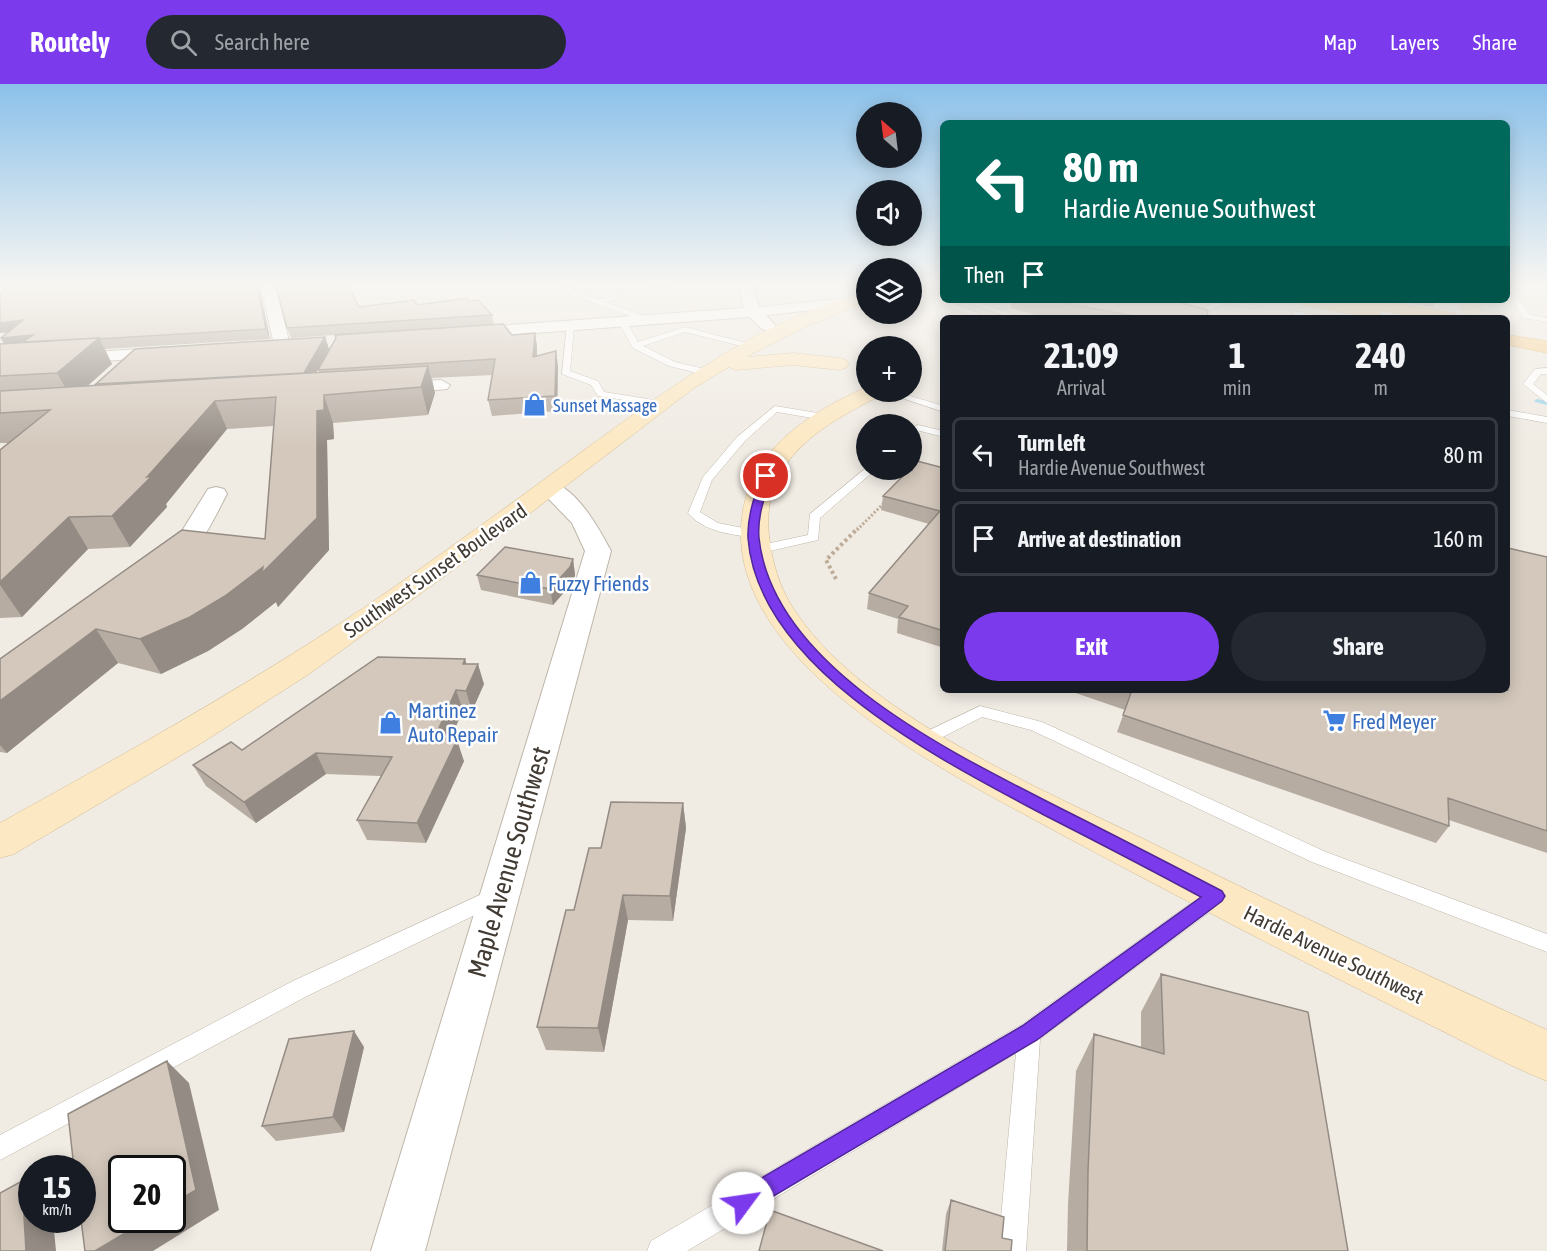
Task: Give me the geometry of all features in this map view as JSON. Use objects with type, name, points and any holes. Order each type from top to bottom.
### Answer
[{"type":"main road","points":[[1511,340],[1547,347]]},
{"type":"street","points":[[260,346],[288,345],[286,340]]},
{"type":"street","name":"Southwest Sunset Boulevard","points":[[0,842],[141,762],[295,668],[549,488],[660,404],[711,369],[765,340]]},
{"type":"street","points":[[803,340],[829,349],[856,371]]},
{"type":"street","points":[[826,340],[829,349]]},
{"type":"street","points":[[711,369],[781,359],[829,349]]},
{"type":"street","name":"Hardie Avenue Southwest","points":[[824,417],[848,390],[850,383],[849,376],[829,349]]},
{"type":"street","points":[[0,363],[192,351]]},
{"type":"street","points":[[111,377],[136,354]]},
{"type":"street","points":[[370,389],[441,385]]},
{"type":"street","name":"Hardie Avenue Southwest","points":[[856,401],[824,417],[790,443],[766,476],[754,515],[755,542],[767,587],[802,641],[862,700],[921,741],[959,763],[1216,896],[1547,1056]]},
{"type":"street","name":"Maple Avenue Southwest","points":[[398,1251],[598,550],[583,520],[549,488]]},
{"type":"street","points":[[147,573],[186,544],[216,494]]},
{"type":"lane","points":[[569,340],[565,372],[595,383],[601,394],[660,404]]},
{"type":"lane","points":[[633,340],[636,346],[672,364],[711,369]]},
{"type":"lane","points":[[636,346],[651,340]]},
{"type":"lane","points":[[733,340],[754,346]]},
{"type":"lane","points":[[1547,371],[1538,371],[1528,384],[1547,400]]},
{"type":"lane","points":[[921,402],[940,408]]},
{"type":"lane","points":[[824,417],[775,408],[741,439],[707,479],[694,513],[703,522],[755,542],[814,537],[814,517],[858,480]]},
{"type":"lane","points":[[1510,413],[1547,418]]},
{"type":"lane","points":[[922,429],[940,433]]},
{"type":"lane","points":[[921,741],[980,711],[1036,726],[1319,857],[1547,943]]},
{"type":"lane","points":[[0,1148],[301,988],[501,893]]},
{"type":"lane","points":[[661,1251],[1029,1033],[1216,896]]},
{"type":"lane","points":[[1012,1251],[1029,1033]]},
{"type":"path","points":[[836,579],[826,560],[892,495]]},
{"type":"building","points":[[96,340],[57,373],[0,376],[0,344]]},
{"type":"building","points":[[270,340],[323,340],[304,373],[96,384],[135,349]]},
{"type":"building","points":[[335,340],[534,340],[533,357],[556,351],[555,396],[488,400],[495,359],[318,370]]},
{"type":"building","points":[[428,366],[421,387],[324,395],[324,410],[317,411],[317,518],[262,573],[263,567],[225,596],[190,617],[140,639],[96,629],[0,701],[0,659],[182,530],[265,539],[276,397],[215,401],[147,477],[152,476],[112,516],[69,517],[0,582],[0,450],[50,410],[0,413],[0,391]]},
{"type":"building","points":[[922,462],[940,467],[940,511],[883,496],[899,480],[922,480]]},
{"type":"building","points":[[940,511],[940,630],[899,617],[908,606],[869,593]]},
{"type":"building","points":[[505,547],[573,559],[570,567],[550,589],[477,575]]},
{"type":"building","name":"Fred Meyer","points":[[1510,548],[1547,557],[1547,831],[1448,798],[1449,826],[1123,715],[1131,693],[1510,693]]},
{"type":"building","points":[[378,657],[465,659],[463,664],[478,664],[466,691],[456,690],[434,739],[457,740],[417,823],[357,820],[392,757],[316,753],[244,802],[193,765],[231,742],[242,750]]},
{"type":"building","points":[[611,802],[683,803],[670,896],[623,895],[598,1028],[537,1027],[566,910],[574,910],[589,848],[601,848]]},
{"type":"building","points":[[1161,974],[1308,1012],[1348,1251],[1087,1251],[1094,1034],[1164,1054]]},
{"type":"building","points":[[354,1031],[333,1117],[262,1126],[289,1039]]},
{"type":"building","points":[[167,1061],[196,1190],[186,1196],[186,1155],[108,1155],[108,1233],[125,1233],[95,1251],[85,1251],[83,1233],[96,1233],[96,1155],[73,1155],[68,1114]]},
{"type":"building","points":[[18,1183],[18,1233],[25,1233],[26,1251],[0,1251],[0,1193]]},
{"type":"building","points":[[951,1200],[1004,1217],[1002,1238],[1012,1240],[1011,1251],[945,1251]]},
{"type":"building","points":[[770,1210],[883,1251],[759,1251]]},
{"type":"waterway","points":[[1537,401],[1547,403]]},
{"type":"place","name":"Sunset Massage","points":[[535,405]]},
{"type":"place","name":"Fuzzy Friends","points":[[530,583]]},
{"type":"place","name":"Fred Meyer","points":[[1334,721]]},
{"type":"place","name":"Martinez Auto Repair","points":[[390,722]]},
{"type":"route","points":[[743,1203],[1029,1033],[1216,896],[950,758],[903,730],[862,700],[829,670],[802,641],[782,614],[767,587],[758,561],[754,538],[754,515],[758,495],[766,476]]}]
